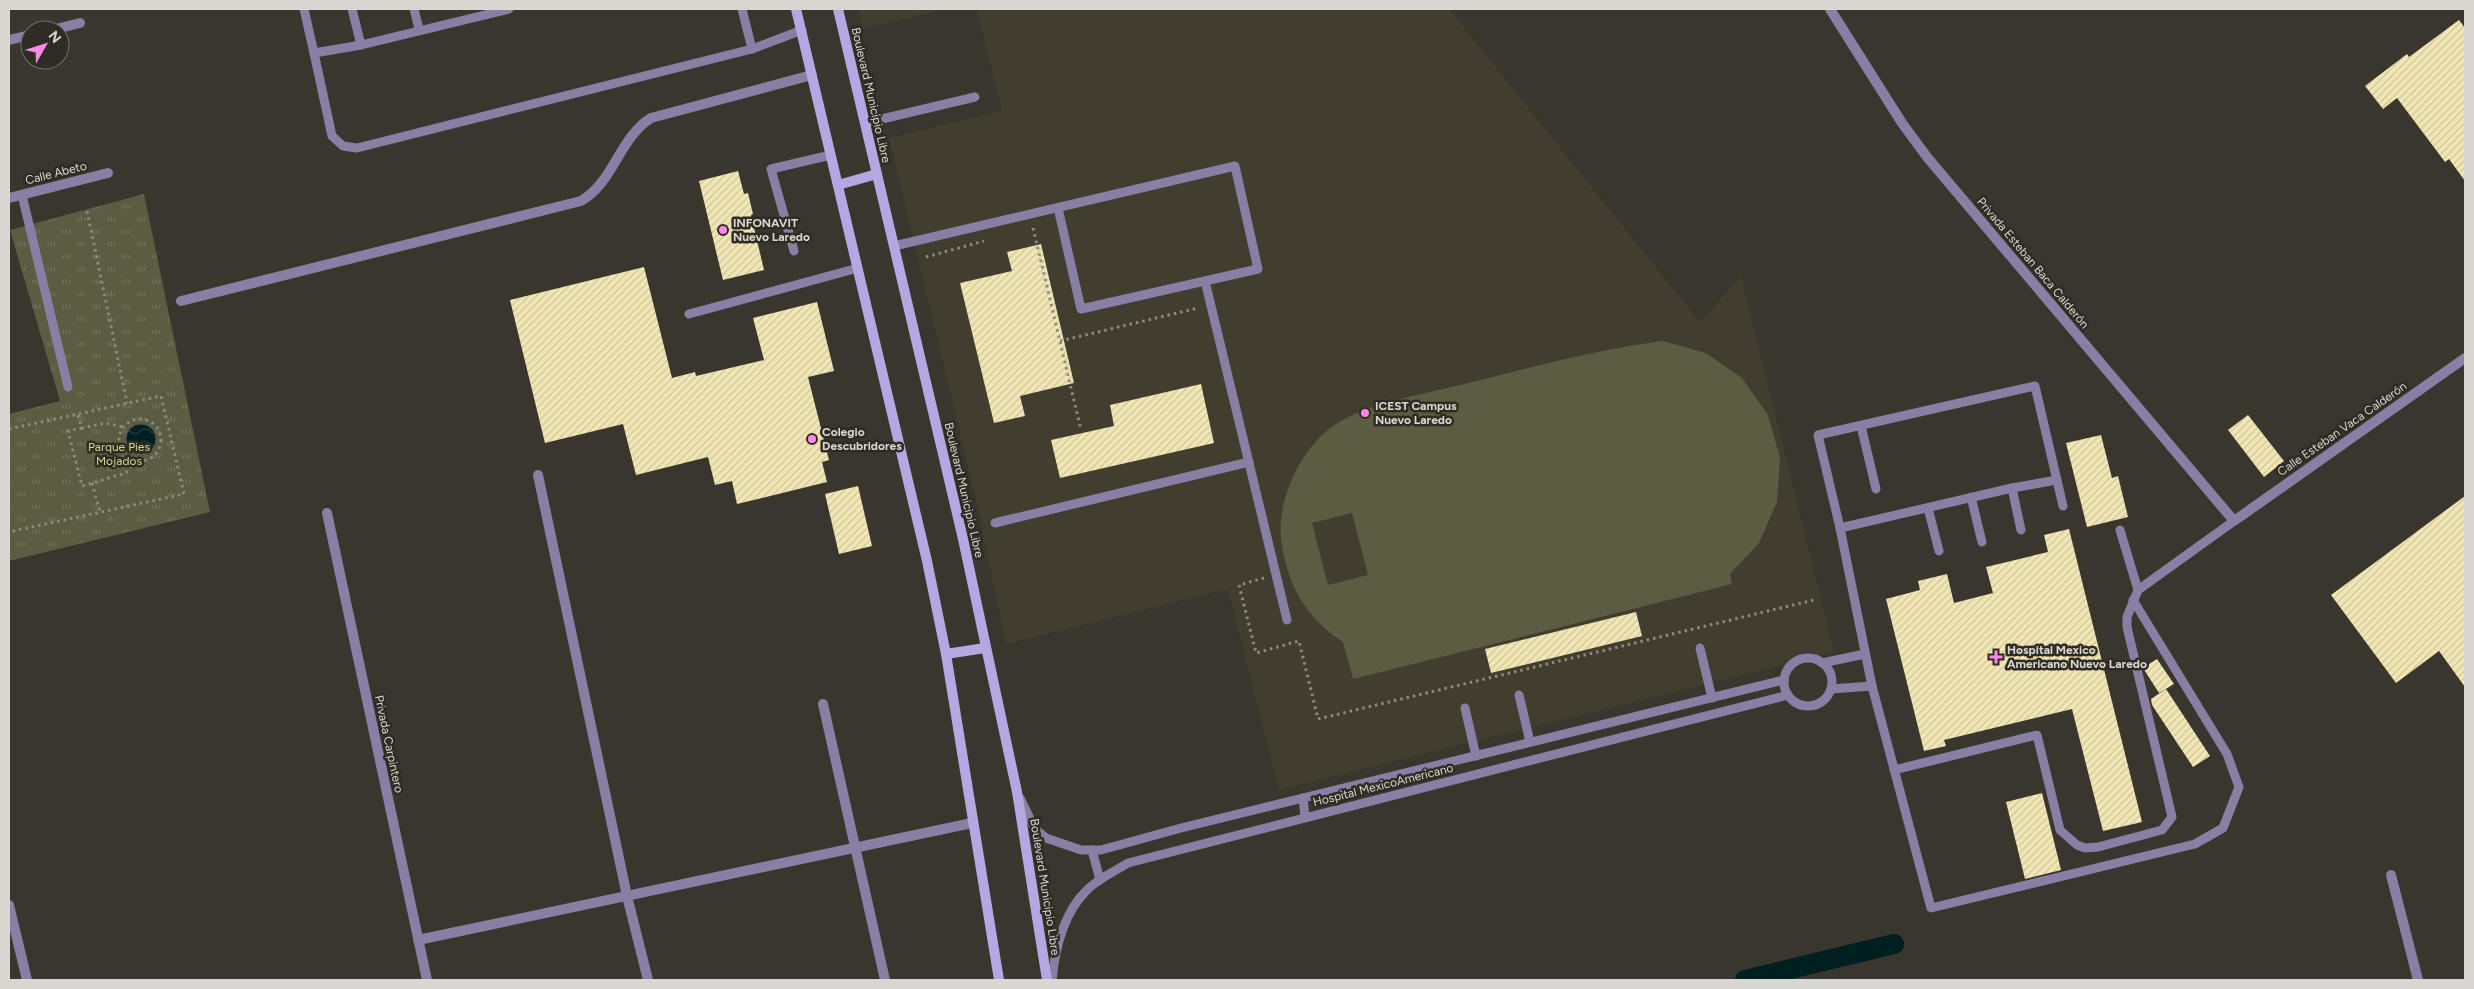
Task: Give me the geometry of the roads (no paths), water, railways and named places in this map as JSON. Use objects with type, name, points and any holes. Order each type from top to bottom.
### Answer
[{"type":"main road","points":[[796,9],[927,560],[946,654],[972,822],[1000,980]]},
{"type":"main road","name":"Boulevard Municipio Libre","points":[[838,9],[961,530],[1017,792],[1047,980]]},
{"type":"main road","points":[[838,184],[877,174]]},
{"type":"main road","points":[[946,654],[985,648]]},
{"type":"street","name":"Privada Esteban Baca Calderón","points":[[1830,9],[1902,123],[1927,156],[2234,521]]},
{"type":"street","points":[[70,26],[80,23]]},
{"type":"street","points":[[181,301],[581,201],[592,195],[600,187],[639,126],[651,118],[812,75]]},
{"type":"street","name":"Calle Abeto","points":[[9,198],[108,173]]},
{"type":"street","name":"Calle Esteban Vaca Calderón","points":[[2234,521],[2465,358]]},
{"type":"street","points":[[538,475],[627,896],[648,980]]},
{"type":"street","name":"Privada Carpintero","points":[[328,513],[427,980]]},
{"type":"street","points":[[823,704],[885,980]]},
{"type":"street","points":[[418,940],[972,822]]},
{"type":"street","points":[[2391,875],[2418,980]]},
{"type":"street","points":[[9,905],[27,980]]},
{"type":"lane","points":[[304,9],[332,136],[343,146],[357,148],[752,49],[802,30]]},
{"type":"lane","points":[[352,9],[360,45]]},
{"type":"lane","points":[[414,9],[420,29]]},
{"type":"lane","points":[[470,9],[472,18]]},
{"type":"lane","points":[[314,53],[360,45],[420,29],[510,9]]},
{"type":"lane","points":[[742,9],[752,49]]},
{"type":"lane","points":[[865,123],[975,97]]},
{"type":"lane","points":[[794,251],[771,169],[831,155]]},
{"type":"lane","points":[[894,246],[1235,166],[1258,269],[1081,309],[1058,208]]},
{"type":"lane","points":[[22,195],[68,386]]},
{"type":"lane","points":[[689,314],[858,268]]},
{"type":"lane","points":[[1205,281],[1287,620]]},
{"type":"lane","points":[[2063,506],[2035,386],[1818,435],[1840,528],[1872,686],[1931,908],[2195,844],[2222,828],[2239,787],[2227,754],[2134,600]]},
{"type":"lane","points":[[1861,426],[1876,489]]},
{"type":"lane","points":[[995,524],[1249,462]]},
{"type":"lane","points":[[1840,528],[1970,497],[2057,480]]},
{"type":"lane","points":[[2012,488],[2021,530]]},
{"type":"lane","points":[[1970,497],[1982,542]]},
{"type":"lane","points":[[1928,508],[1939,551]]},
{"type":"lane","points":[[1894,770],[2037,736],[2060,830],[2070,840],[2085,848],[2098,848],[2162,830],[2172,816],[2127,627],[2127,617],[2138,590],[2234,521]]},
{"type":"lane","points":[[2120,530],[2138,590]]},
{"type":"lane","points":[[1700,648],[1712,698]]},
{"type":"lane","points":[[1822,663],[1865,654]]},
{"type":"lane","points":[[1812,658],[1822,663],[1830,673],[1832,689],[1828,697],[1815,706],[1800,705],[1788,695],[1784,680],[1786,673],[1796,662],[1812,658]]},
{"type":"lane","name":"Hospital MexicoAmericano","points":[[1017,792],[1035,828],[1046,838],[1065,846],[1092,850],[1122,846],[1181,828],[1784,680]]},
{"type":"lane","points":[[1832,689],[1872,686]]},
{"type":"lane","points":[[1519,695],[1534,742],[1542,757]]},
{"type":"lane","name":"Hospital MexicoAmericano","points":[[1052,980],[1059,940],[1066,921],[1085,891],[1128,863],[1788,695]]},
{"type":"lane","points":[[1677,706],[1681,722]]},
{"type":"lane","points":[[1466,708],[1476,756]]},
{"type":"lane","points":[[1303,798],[1305,817]]},
{"type":"lane","points":[[1092,850],[1100,880]]},
{"type":"water","points":[[141,424],[152,428],[156,439],[152,450],[141,454],[130,450],[126,439],[130,428]]},
{"type":"waterway","points":[[1745,980],[1894,944]]},
{"type":"place","name":"INFONAVIT Nuevo Laredo","points":[[723,230]]},
{"type":"place","name":"ICEST Campus Nuevo Laredo","points":[[1365,413]]},
{"type":"place","name":"Colegio Descubridores","points":[[812,439]]},
{"type":"place","name":"Hospital Mexico Americano Nuevo Laredo","points":[[1996,657]]},
{"type":"park label","name":"Parque Pies Mojados","points":[[119,454]]}]
